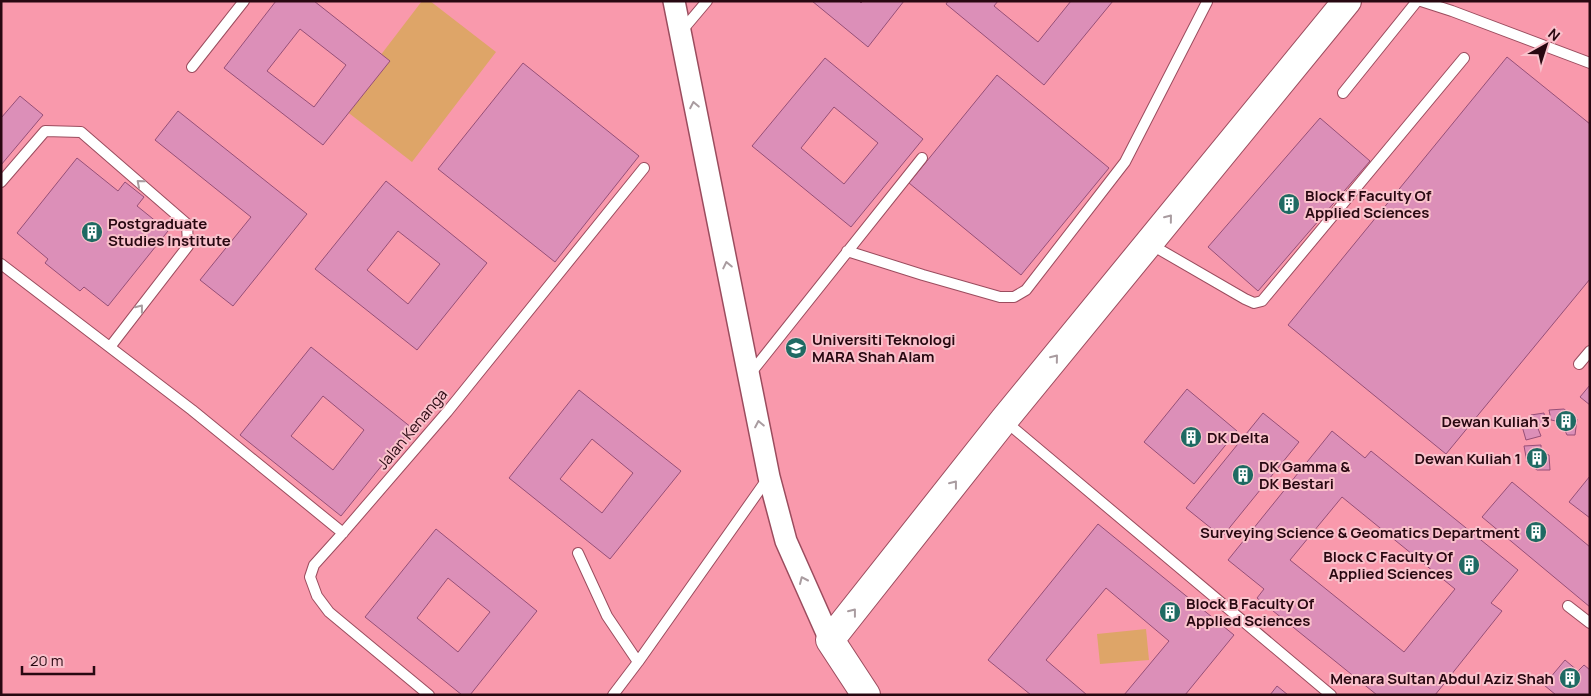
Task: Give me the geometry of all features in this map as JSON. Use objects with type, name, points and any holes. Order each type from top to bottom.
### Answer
[{"type":"street","points":[[674,1],[769,476],[786,541],[830,640],[866,695]]},
{"type":"street","points":[[830,640],[1004,420],[1347,1]]},
{"type":"lane","points":[[192,66],[244,1]]},
{"type":"lane","points":[[680,34],[708,1]]},
{"type":"lane","points":[[1343,93],[1417,1]]},
{"type":"lane","points":[[1421,1],[1590,63]]},
{"type":"lane","points":[[846,251],[1000,297],[1014,296],[1026,290],[1125,162],[1208,2]]},
{"type":"lane","points":[[1149,244],[1245,299],[1254,303],[1262,301],[1464,58]]},
{"type":"lane","points":[[1,182],[46,131],[81,132],[187,224],[188,246],[110,347]]},
{"type":"lane","points":[[750,374],[846,251],[922,158]]},
{"type":"lane","name":"Jalan Kenanga","points":[[429,695],[329,612],[317,596],[310,577],[314,564],[447,412],[644,168]]},
{"type":"lane","points":[[1,264],[192,410],[343,533]]},
{"type":"lane","points":[[1579,364],[1590,351]]},
{"type":"lane","points":[[1004,420],[1331,695]]},
{"type":"lane","points":[[613,695],[769,476]]},
{"type":"lane","points":[[578,553],[607,616],[638,662]]},
{"type":"lane","points":[[1568,606],[1590,623]]},
{"type":"shaded area","name":"Universiti Teknologi MARA Shah Alam","points":[[1,1],[1590,1],[1590,695],[1,695]]},
{"type":"shaded area","points":[[422,1],[430,1],[496,52],[412,162],[341,107]]},
{"type":"shaded area","points":[[1146,629],[1149,660],[1100,664],[1097,634]]},
{"type":"building","points":[[276,1],[314,1],[390,61],[323,145],[224,68]],"holes":[[[300,29],[346,65],[314,107],[267,71]]]},
{"type":"building","points":[[812,1],[859,1],[861,3],[863,1],[904,1],[868,47]]},
{"type":"building","points":[[948,1],[998,1],[994,6],[1038,42],[1071,1],[1113,1],[1044,85],[946,4]]},
{"type":"building","points":[[1507,57],[1590,124],[1590,279],[1446,454],[1288,325]]},
{"type":"building","points":[[825,58],[923,139],[851,227],[752,146]],"holes":[[[834,107],[878,143],[844,184],[801,148]]]},
{"type":"building","points":[[523,63],[639,156],[555,262],[438,169]]},
{"type":"building","points":[[997,75],[1109,168],[1021,275],[909,183]]},
{"type":"building","points":[[20,96],[43,115],[1,165],[1,118]]},
{"type":"building","points":[[178,111],[307,214],[233,306],[200,280],[251,217],[155,140]]},
{"type":"building","name":"Block F Faculty Of Applied Sciences","points":[[1320,118],[1370,161],[1258,291],[1208,247]]},
{"type":"building","name":"Postgraduate Studies Institute","points":[[77,158],[118,191],[125,182],[144,197],[137,206],[168,231],[108,306],[84,287],[80,291],[45,263],[48,259],[17,233]]},
{"type":"building","points":[[386,181],[487,263],[417,350],[315,269]],"holes":[[[398,231],[440,264],[408,304],[367,270]]]},
{"type":"building","points":[[311,347],[412,428],[341,516],[240,435]],"holes":[[[323,396],[364,430],[333,470],[291,436]]]},
{"type":"building","points":[[1590,385],[1590,405],[1580,397]]},
{"type":"building","name":"DK Delta","points":[[1187,389],[1237,431],[1194,484],[1144,442]]},
{"type":"building","points":[[579,390],[681,471],[610,559],[509,478]],"holes":[[[592,439],[633,473],[602,513],[560,479]]]},
{"type":"building","name":"Dewan Kuliah 3","points":[[1564,409],[1577,419],[1575,435],[1567,435],[1561,422],[1551,420],[1549,410]]},
{"type":"building","name":"DK Gamma & DK Bestari","points":[[1263,413],[1299,442],[1222,537],[1186,508]]},
{"type":"building","points":[[1544,413],[1545,422],[1537,426],[1541,436],[1526,440],[1522,426],[1531,415]]},
{"type":"building","name":"Block C Faculty Of Applied Sciences","points":[[1332,431],[1365,458],[1371,451],[1518,570],[1491,603],[1502,611],[1435,695],[1377,695],[1257,598],[1264,589],[1228,560]],"holes":[[[1342,497],[1455,589],[1404,652],[1290,560]]]},
{"type":"building","name":"Dewan Kuliah 1","points":[[1541,445],[1541,452],[1549,455],[1550,470],[1537,470],[1527,462],[1524,446]]},
{"type":"building","points":[[1590,476],[1590,518],[1569,502]]},
{"type":"building","name":"Surveying Science & Geomatics Department","points":[[1512,482],[1590,547],[1590,607],[1482,517]]},
{"type":"building","name":"Block B Faculty Of Applied Sciences","points":[[1098,524],[1234,635],[1185,695],[1124,695],[1169,641],[1106,588],[1046,660],[1087,695],[1031,695],[988,660]]},
{"type":"building","points":[[436,529],[537,611],[470,695],[462,695],[365,617]],"holes":[[[448,578],[490,612],[458,652],[417,618]]]},
{"type":"building","name":"Menara Sultan Abdul Aziz Shah","points":[[1565,660],[1578,671],[1584,665],[1590,670],[1590,695],[1556,695],[1544,685]]},
{"type":"building","points":[[1277,686],[1288,695],[1270,695]]},
{"type":"place","name":"Block F Faculty Of Applied Sciences","points":[[1289,204]]},
{"type":"place","name":"Postgraduate Studies Institute","points":[[92,232]]},
{"type":"place","name":"Universiti Teknologi MARA Shah Alam","points":[[796,348]]},
{"type":"place","name":"Dewan Kuliah 3","points":[[1566,421]]},
{"type":"place","name":"DK Delta","points":[[1191,437]]},
{"type":"place","name":"Dewan Kuliah 1","points":[[1537,458]]},
{"type":"place","name":"DK Gamma & DK Bestari","points":[[1243,475]]},
{"type":"place","name":"Surveying Science & Geomatics Department","points":[[1536,532]]},
{"type":"place","name":"Block C Faculty Of Applied Sciences","points":[[1469,565]]},
{"type":"place","name":"Block B Faculty Of Applied Sciences","points":[[1170,612]]},
{"type":"place","name":"Menara Sultan Abdul Aziz Shah","points":[[1570,678]]}]
